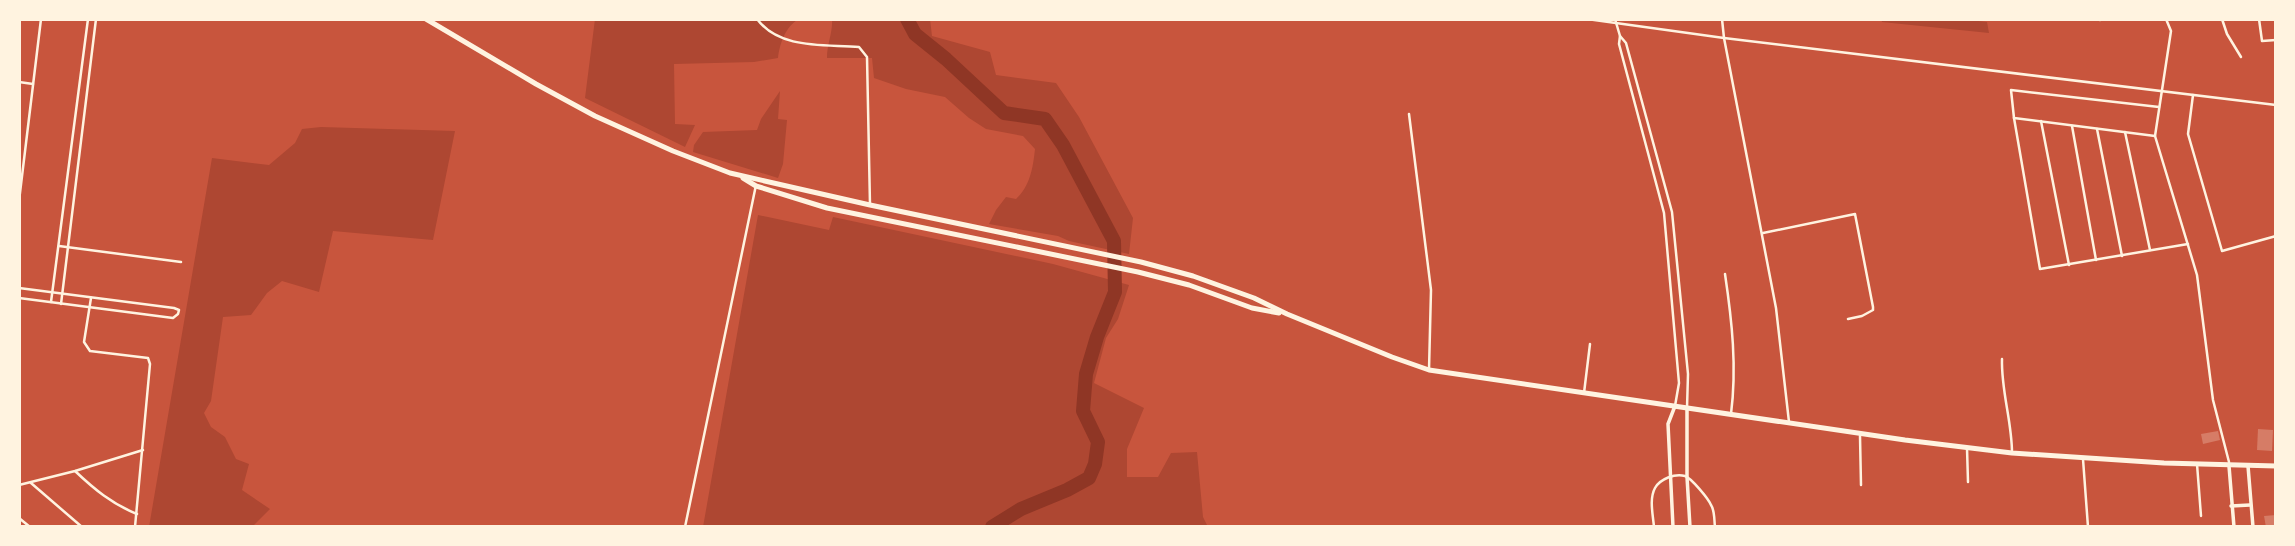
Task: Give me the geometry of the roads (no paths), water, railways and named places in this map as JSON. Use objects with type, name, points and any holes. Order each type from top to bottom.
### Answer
[{"type":"highway","points":[[426,19],[595,116],[673,152],[741,177],[756,186],[870,218],[1138,272],[1188,285],[1252,308],[1287,314]]},
{"type":"highway","points":[[741,177],[1141,261],[1254,298],[1287,314],[1429,370],[2011,453],[2083,459],[2276,466]]},
{"type":"street","points":[[19,201],[41,19]]},
{"type":"street","points":[[51,302],[88,19]]},
{"type":"street","points":[[61,304],[96,19]]},
{"type":"street","points":[[757,19],[764,29],[789,42],[859,47],[867,57],[870,205]]},
{"type":"street","points":[[1587,19],[2276,105]]},
{"type":"street","points":[[1722,19],[1780,330],[1789,422]]},
{"type":"street","points":[[2166,19],[2171,31],[2155,136],[2197,275],[2213,400],[2229,466],[2234,527]]},
{"type":"street","points":[[2222,19],[2227,34],[2241,57]]},
{"type":"street","points":[[2259,19],[2262,41],[2276,40]]},
{"type":"street","points":[[1616,21],[1619,44],[1664,213],[1679,383],[1668,424],[1673,527]]},
{"type":"street","points":[[1620,36],[1626,43],[1672,212],[1688,374],[1687,477],[1690,527]]},
{"type":"street","points":[[19,82],[33,84]]},
{"type":"street","points":[[2159,107],[2011,90],[2040,269],[2188,244]]},
{"type":"street","points":[[2193,95],[2188,134],[2221,251],[2276,236]]},
{"type":"street","points":[[1409,114],[1431,290],[1429,370]]},
{"type":"street","points":[[2014,118],[2155,136]]},
{"type":"street","points":[[2041,121],[2069,265]]},
{"type":"street","points":[[2072,124],[2096,260]]},
{"type":"street","points":[[2096,128],[2122,256]]},
{"type":"street","points":[[2125,132],[2150,250]]},
{"type":"street","points":[[685,527],[758,179]]},
{"type":"street","points":[[1763,233],[1855,214],[1873,307],[1862,316],[1848,319]]},
{"type":"street","points":[[59,246],[181,262]]},
{"type":"street","points":[[1725,274],[1731,313],[1735,382],[1731,414]]},
{"type":"street","points":[[19,288],[174,308],[178,310],[178,314],[173,318],[19,298]]},
{"type":"street","points":[[91,298],[84,342],[90,351],[148,359],[150,364],[135,527]]},
{"type":"street","points":[[1584,393],[1590,344]]},
{"type":"street","points":[[2001,359],[2012,434],[2011,453]]},
{"type":"street","points":[[1860,432],[1861,485]]},
{"type":"street","points":[[1967,448],[1968,482]]},
{"type":"street","points":[[19,485],[143,450]]},
{"type":"street","points":[[2083,459],[2088,527]]},
{"type":"street","points":[[2197,464],[2201,516]]},
{"type":"street","points":[[2248,466],[2253,527]]},
{"type":"street","points":[[75,471],[98,493],[136,514]]},
{"type":"street","points":[[1654,527],[1654,491],[1659,483],[1669,478],[1687,477]]},
{"type":"street","points":[[1687,477],[1712,506],[1715,527]]},
{"type":"street","points":[[31,483],[82,527]]},
{"type":"street","points":[[2231,506],[2251,505]]},
{"type":"street","points":[[19,518],[30,527]]},
{"type":"waterway","points":[[907,19],[915,34],[1004,113],[1045,119],[1063,145],[1114,241],[1115,292],[1086,374],[1083,411],[1098,442],[1095,464],[1089,478],[1021,509],[992,527]]}]
